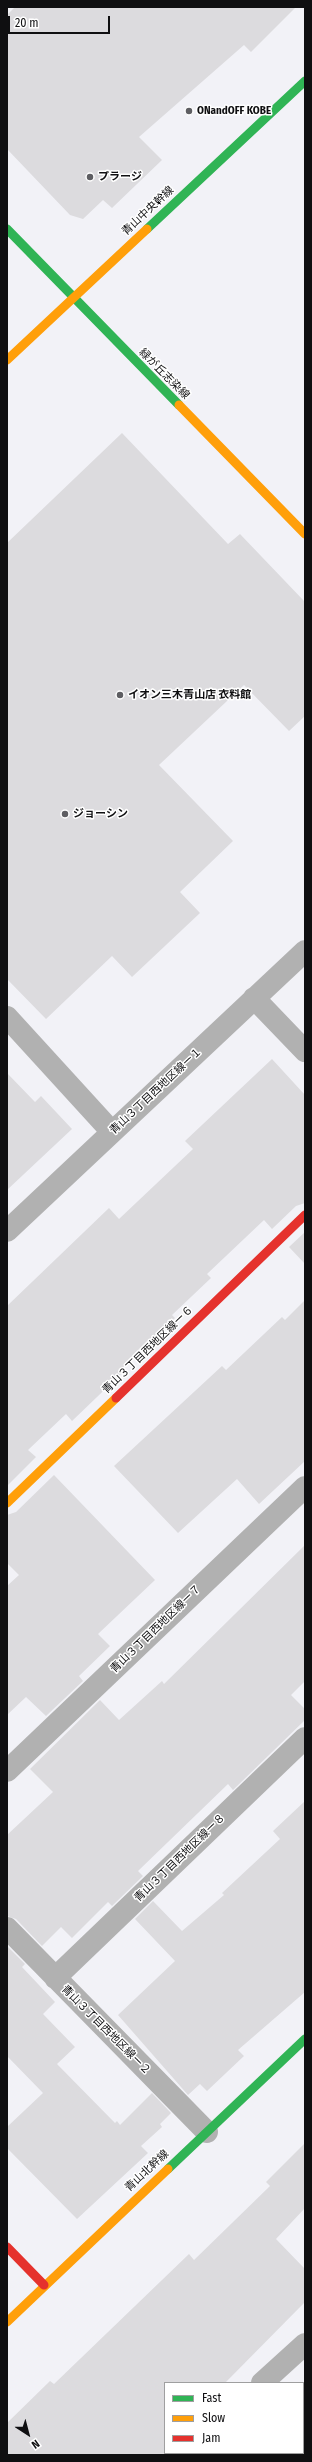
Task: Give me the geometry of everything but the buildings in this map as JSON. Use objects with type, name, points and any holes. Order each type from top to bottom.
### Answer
[{"type":"street","name":"青山中央幹線","points":[[7,360],[305,81]]},
{"type":"street","name":"緑が丘志染線","points":[[7,229],[72,298],[305,534]]},
{"type":"street","name":"青山３丁目西地区線ー１","points":[[7,1231],[305,951]]},
{"type":"street","points":[[254,998],[305,1051]]},
{"type":"street","points":[[7,1017],[112,1132]]},
{"type":"street","name":"青山３丁目西地区線ー６","points":[[7,1503],[305,1215]]},
{"type":"street","name":"青山３丁目西地区線ー７","points":[[7,1771],[305,1487]]},
{"type":"street","name":"青山３丁目西地区線ー８","points":[[55,1978],[305,1738]]},
{"type":"street","name":"青山３丁目西地区線ー２","points":[[7,1928],[207,2132]]},
{"type":"street","name":"青山北幹線","points":[[7,2322],[44,2285],[305,2039]]},
{"type":"street","points":[[7,2247],[44,2285]]},
{"type":"street","points":[[263,2382],[305,2344]]},
{"type":"traffic: fast","points":[[147,229],[305,81]]},
{"type":"traffic: fast","points":[[7,229],[179,405]]},
{"type":"traffic: fast","points":[[168,2169],[305,2039]]},
{"type":"traffic: slow","points":[[7,360],[147,229]]},
{"type":"traffic: slow","points":[[179,405],[305,534]]},
{"type":"traffic: slow","points":[[7,1503],[116,1398]]},
{"type":"traffic: slow","points":[[7,2322],[168,2169]]},
{"type":"traffic: jam","points":[[116,1398],[305,1215]]},
{"type":"traffic: jam","points":[[7,2247],[44,2285]]},
{"type":"place","name":"ONandOFF KOBE","points":[[189,111]]},
{"type":"place","name":"プラージ","points":[[90,177]]},
{"type":"place","name":"イオン三木青山店 衣料館","points":[[120,695]]},
{"type":"place","name":"ジョーシン","points":[[65,814]]}]
